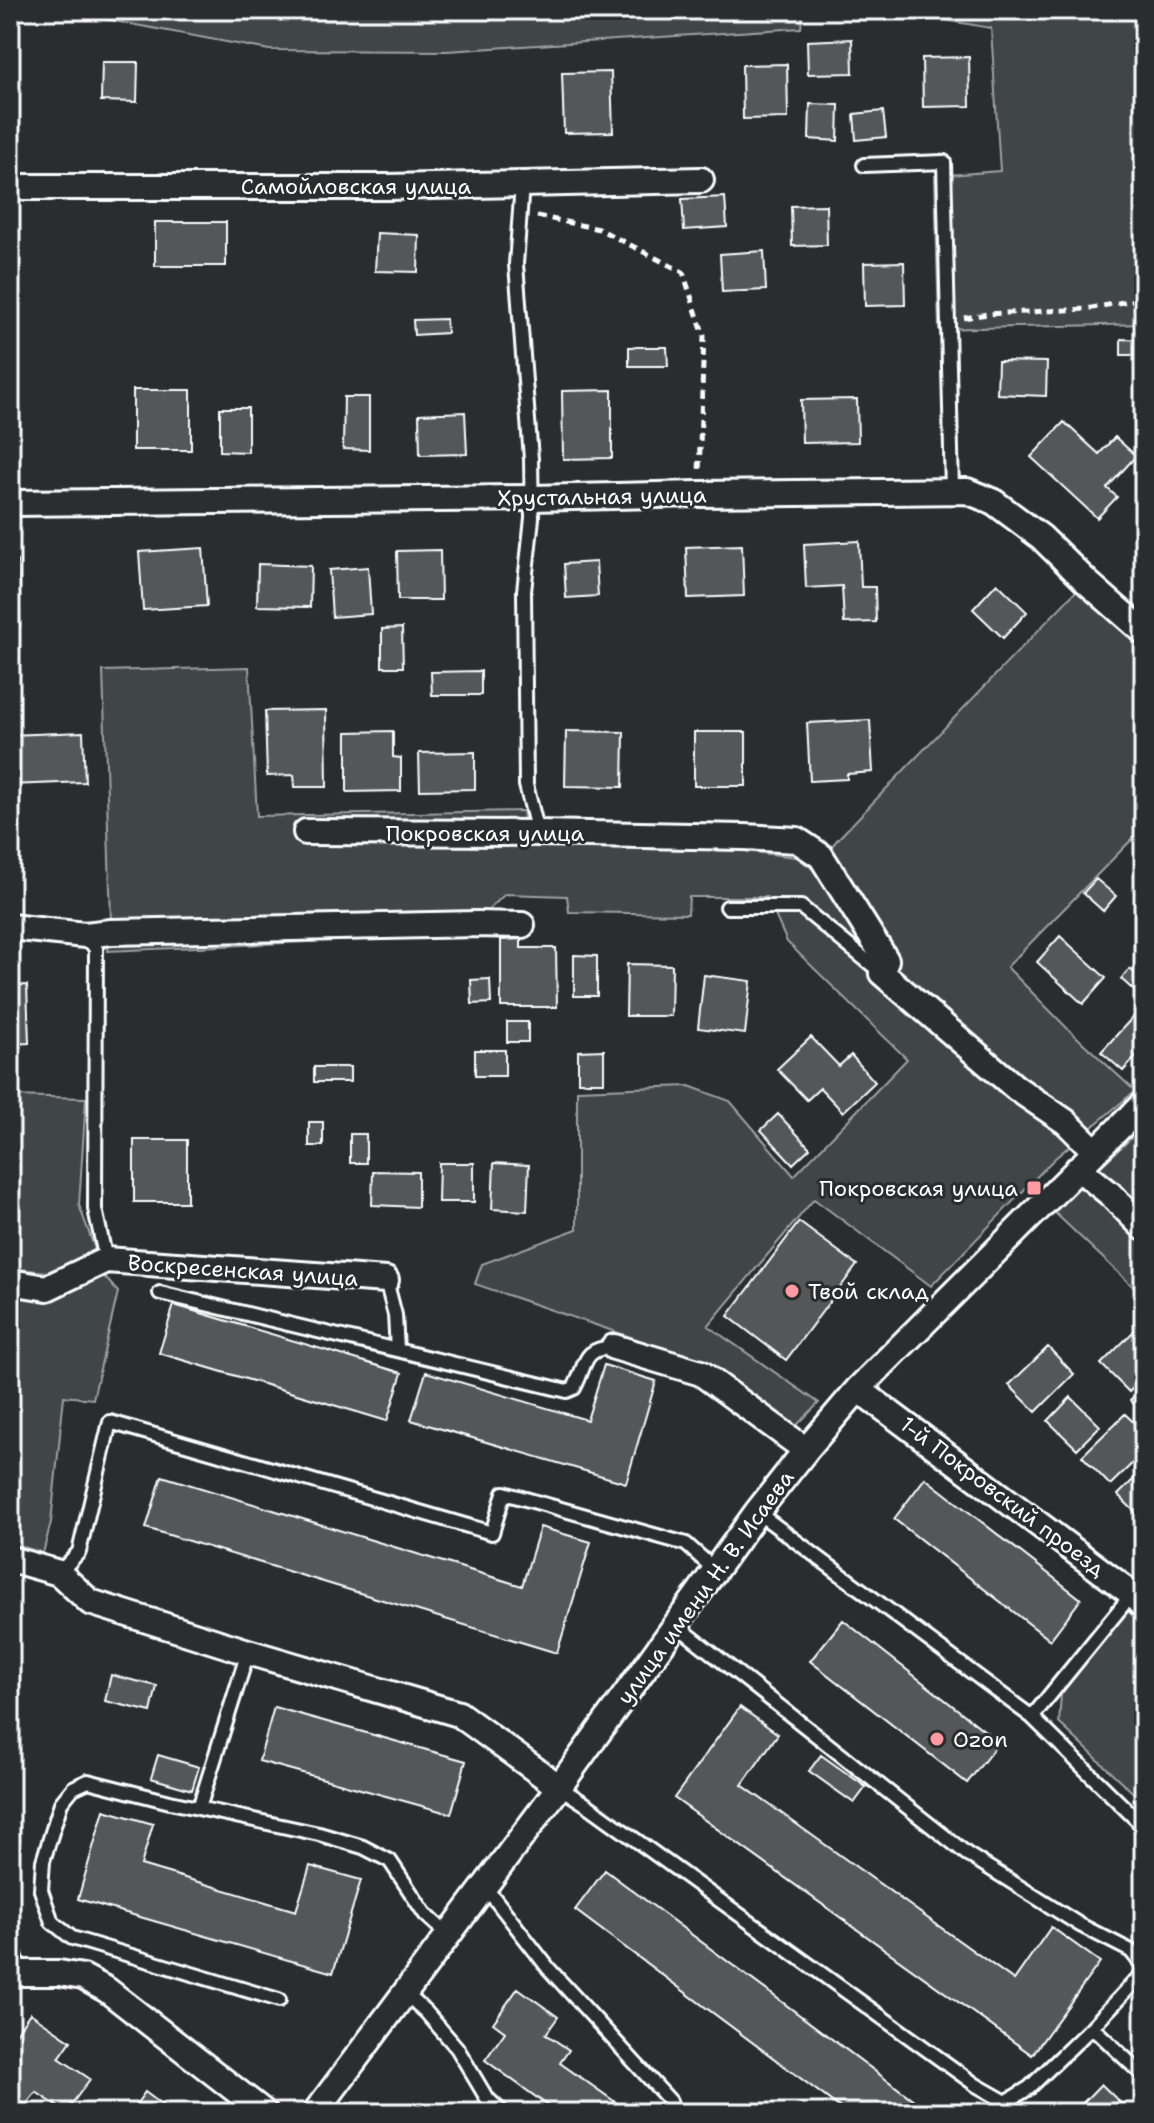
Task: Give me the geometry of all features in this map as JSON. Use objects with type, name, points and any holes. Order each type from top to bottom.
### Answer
[{"type":"street","name":"Самойловская улица","points":[[10,187],[388,187],[701,180]]},
{"type":"street","name":"Хрустальная улица","points":[[10,503],[967,491],[994,502],[1041,537],[1144,632]]},
{"type":"street","name":"Покровская улица","points":[[306,832],[538,833],[797,840],[821,856],[886,960],[882,973]]},
{"type":"street","points":[[10,927],[85,935],[143,931],[522,925]]},
{"type":"street","points":[[882,973],[1016,1088],[1066,1122],[1109,1193],[1144,1228]]},
{"type":"street","name":"улица имени Н. В. Исаева","points":[[315,2113],[559,1787],[757,1512],[806,1450],[858,1389],[1144,1103]]},
{"type":"street","name":"Воскресенская улица","points":[[10,1282],[47,1288],[106,1260],[386,1280]]},
{"type":"street","points":[[614,1347],[701,1373],[806,1450]]},
{"type":"street","name":"1-й Покровский проезд","points":[[858,1389],[1138,1600]]},
{"type":"street","points":[[10,1559],[59,1573],[90,1602],[459,1714],[559,1787]]},
{"type":"street","points":[[15,1972],[83,1977],[107,1990],[265,2113]]},
{"type":"lane","points":[[864,165],[944,162],[952,490]]},
{"type":"lane","points":[[522,184],[516,264],[532,498],[524,591],[526,785],[538,833]]},
{"type":"lane","points":[[727,907],[801,907],[882,973]]},
{"type":"lane","points":[[85,935],[96,949],[95,1209],[106,1260]]},
{"type":"lane","points":[[386,1280],[395,1315],[397,1350]]},
{"type":"lane","points":[[160,1293],[567,1391],[574,1388],[584,1360],[591,1353],[602,1347],[614,1347]]},
{"type":"lane","points":[[59,1573],[79,1552],[110,1422],[492,1533],[504,1493],[686,1544],[715,1570]]},
{"type":"lane","points":[[757,1512],[1032,1717],[1144,1827]]},
{"type":"lane","points":[[1032,1717],[1138,1600]]},
{"type":"lane","points":[[675,1624],[967,1854],[1080,1925],[1131,1951],[1144,1970],[1092,2027],[1029,2088],[1009,2107],[995,2113]]},
{"type":"lane","points":[[199,1808],[248,1652]]},
{"type":"lane","points":[[279,2000],[72,1938],[52,1922],[41,1890],[43,1861],[61,1803],[73,1788],[88,1781],[363,1847],[390,1861],[425,1914],[448,1935]]},
{"type":"lane","points":[[559,1787],[1009,2107]]},
{"type":"lane","points":[[483,1888],[549,1969],[670,2101],[674,2113]]},
{"type":"lane","points":[[10,1936],[15,1972]]},
{"type":"lane","points":[[405,1993],[457,2048],[486,2097],[503,2113]]},
{"type":"lane","points":[[1092,2027],[1144,2076]]},
{"type":"path","points":[[520,213],[599,229],[683,272],[704,336],[698,494]]},
{"type":"path","points":[[948,320],[987,314],[1087,309],[1134,300],[1144,305]]},
{"type":"shaded area","points":[[56,10],[803,10],[801,28],[447,51],[269,50]]},
{"type":"shaded area","points":[[887,10],[1144,10],[1144,324],[939,329],[935,176],[1000,171],[991,28]]},
{"type":"shaded area","points":[[1077,590],[1144,646],[1144,827],[1007,967],[1135,1091],[1054,1159],[931,1286],[814,1199],[708,1326],[819,1403],[796,1426],[704,1362],[475,1284],[482,1264],[577,1229],[577,1090],[689,1086],[730,1101],[794,1176],[907,1059],[787,942],[767,897],[689,897],[688,914],[569,912],[567,896],[505,894],[463,935],[108,951],[111,921],[103,671],[249,667],[257,816],[523,811],[528,843],[744,851],[796,857],[813,869],[837,840]]},
{"type":"shaded area","points":[[10,1096],[86,1098],[79,1205],[96,1252],[47,1272],[10,1268]]},
{"type":"shaded area","points":[[1144,1126],[1144,1297],[1053,1211]]},
{"type":"shaded area","points":[[102,1274],[118,1292],[93,1399],[64,1396],[51,1522],[43,1553],[10,1543],[13,1296],[52,1301]]},
{"type":"shaded area","points":[[1144,1586],[1144,1803],[1059,1723],[1061,1694]]},
{"type":"building","points":[[852,39],[853,73],[808,74],[807,41]]},
{"type":"building","points":[[969,57],[970,106],[923,107],[922,58]]},
{"type":"building","points":[[102,62],[138,62],[137,102],[101,101]]},
{"type":"building","points":[[787,64],[788,118],[743,119],[742,65]]},
{"type":"building","points":[[611,72],[613,132],[564,133],[562,73]]},
{"type":"building","points":[[810,104],[839,105],[838,141],[809,139]]},
{"type":"building","points":[[883,111],[886,137],[856,140],[854,114]]},
{"type":"building","points":[[725,197],[727,227],[684,230],[682,199]]},
{"type":"building","points":[[826,205],[827,245],[792,246],[791,206]]},
{"type":"building","points":[[155,222],[226,222],[226,266],[155,266]]},
{"type":"building","points":[[377,233],[419,235],[418,272],[375,271]]},
{"type":"building","points":[[764,251],[766,290],[722,292],[720,254]]},
{"type":"building","points":[[904,262],[905,305],[865,306],[864,263]]},
{"type":"building","points":[[446,319],[447,333],[414,335],[413,320]]},
{"type":"building","points":[[1121,339],[1144,340],[1144,355],[1121,355]]},
{"type":"building","points":[[629,347],[667,347],[668,366],[629,366]]},
{"type":"building","points":[[998,361],[1047,362],[1046,396],[997,394]]},
{"type":"building","points":[[133,390],[191,390],[191,450],[133,450]]},
{"type":"building","points":[[612,390],[612,458],[563,459],[562,391]]},
{"type":"building","points":[[344,397],[369,397],[369,450],[343,449]]},
{"type":"building","points":[[857,399],[858,442],[802,443],[801,400]]},
{"type":"building","points":[[220,408],[248,408],[248,452],[220,451]]},
{"type":"building","points":[[465,412],[467,454],[420,455],[419,414]]},
{"type":"building","points":[[1064,422],[1099,454],[1115,437],[1136,456],[1107,488],[1117,497],[1097,518],[1031,457]]},
{"type":"building","points":[[859,541],[861,587],[875,587],[876,622],[844,623],[842,586],[806,588],[804,544]]},
{"type":"building","points":[[742,545],[744,596],[688,598],[686,547]]},
{"type":"building","points":[[203,548],[207,606],[143,610],[139,552]]},
{"type":"building","points":[[440,550],[441,600],[398,600],[397,551]]},
{"type":"building","points":[[17,561],[20,626],[10,627],[10,562]]},
{"type":"building","points":[[596,562],[598,596],[566,598],[564,564]]},
{"type":"building","points":[[258,564],[311,566],[310,607],[257,606]]},
{"type":"building","points":[[368,567],[371,614],[332,617],[329,570]]},
{"type":"building","points":[[997,583],[1027,612],[1003,638],[973,609]]},
{"type":"building","points":[[402,628],[403,667],[382,667],[382,629]]},
{"type":"building","points":[[481,671],[481,695],[432,695],[431,672]]},
{"type":"building","points":[[326,710],[327,787],[295,787],[294,775],[267,776],[265,711]]},
{"type":"building","points":[[870,720],[873,772],[847,774],[847,779],[810,781],[807,723]]},
{"type":"building","points":[[393,731],[393,757],[401,758],[401,791],[347,792],[347,732]]},
{"type":"building","points":[[566,731],[624,732],[623,787],[565,786]]},
{"type":"building","points":[[83,732],[85,782],[10,785],[10,735]]},
{"type":"building","points":[[694,732],[746,732],[746,786],[694,786]]},
{"type":"building","points":[[475,752],[475,789],[420,790],[419,753]]},
{"type":"building","points":[[1096,879],[1116,896],[1103,911],[1083,893]]},
{"type":"building","points":[[1060,936],[1106,978],[1083,1004],[1037,962]]},
{"type":"building","points":[[521,939],[521,948],[556,948],[557,1007],[501,1007],[501,940]]},
{"type":"building","points":[[574,955],[597,956],[597,996],[574,996]]},
{"type":"building","points":[[627,964],[672,965],[671,1016],[626,1016]]},
{"type":"building","points":[[1130,969],[1144,981],[1144,987],[1138,994],[1121,979]]},
{"type":"building","points":[[704,975],[751,981],[745,1034],[698,1028]]},
{"type":"building","points":[[490,979],[491,1003],[472,1004],[471,980]]},
{"type":"building","points":[[27,985],[29,1043],[10,1044],[10,986]]},
{"type":"building","points":[[1133,1017],[1144,1027],[1144,1048],[1123,1071],[1101,1052]]},
{"type":"building","points":[[507,1022],[528,1022],[528,1042],[507,1042]]},
{"type":"building","points":[[811,1037],[839,1066],[851,1055],[875,1082],[843,1112],[820,1088],[807,1100],[777,1069]]},
{"type":"building","points":[[475,1050],[505,1050],[505,1076],[475,1076]]},
{"type":"building","points":[[604,1050],[604,1082],[578,1082],[578,1051]]},
{"type":"building","points":[[314,1067],[350,1067],[350,1082],[314,1082]]},
{"type":"building","points":[[778,1114],[810,1148],[793,1164],[761,1130]]},
{"type":"building","points":[[309,1122],[323,1122],[323,1146],[309,1146]]},
{"type":"building","points":[[350,1134],[366,1134],[366,1163],[350,1163]]},
{"type":"building","points":[[134,1140],[187,1140],[187,1202],[134,1202]]},
{"type":"building","points":[[439,1163],[474,1163],[474,1202],[438,1202]]},
{"type":"building","points":[[494,1163],[529,1165],[527,1211],[492,1209]]},
{"type":"building","points":[[373,1171],[418,1172],[418,1207],[372,1205]]},
{"type":"building","name":"Твой склад","points":[[799,1222],[857,1265],[786,1360],[728,1316]]},
{"type":"building","points":[[174,1305],[402,1373],[387,1421],[159,1353]]},
{"type":"building","points":[[1136,1329],[1144,1336],[1144,1377],[1129,1392],[1101,1364]]},
{"type":"building","points":[[1048,1347],[1074,1374],[1036,1412],[1009,1385]]},
{"type":"building","points":[[604,1365],[656,1381],[626,1483],[411,1420],[426,1372],[587,1420]]},
{"type":"building","points":[[1144,1388],[1144,1414],[1130,1400]]},
{"type":"building","points":[[1071,1397],[1100,1426],[1077,1449],[1048,1421]]},
{"type":"building","points":[[1125,1414],[1144,1432],[1144,1452],[1110,1485],[1082,1456]]},
{"type":"building","points":[[1144,1469],[1144,1521],[1118,1495]]},
{"type":"building","points":[[162,1476],[522,1586],[540,1527],[591,1542],[557,1653],[146,1528]]},
{"type":"building","points":[[925,1478],[1081,1599],[1050,1640],[894,1519]]},
{"type":"building","points":[[843,1620],[999,1742],[967,1783],[810,1661]]},
{"type":"building","points":[[111,1675],[157,1686],[151,1712],[105,1701]]},
{"type":"building","points":[[274,1707],[466,1761],[451,1814],[259,1761]]},
{"type":"building","points":[[740,1707],[778,1734],[742,1785],[1014,1980],[1051,1927],[1100,1962],[1032,2055],[674,1798]]},
{"type":"building","points":[[158,1755],[199,1767],[192,1790],[151,1778]]},
{"type":"building","points":[[821,1755],[866,1787],[854,1803],[809,1771]]},
{"type":"building","points":[[104,1810],[153,1824],[141,1865],[296,1911],[310,1866],[361,1880],[333,1973],[78,1899]]},
{"type":"building","points":[[605,1870],[923,2107],[918,2113],[847,2113],[575,1910]]},
{"type":"building","points":[[518,1988],[558,2017],[546,2034],[569,2050],[560,2063],[631,2113],[558,2113],[485,2060],[505,2032],[493,2023]]},
{"type":"building","points":[[30,2013],[71,2041],[59,2058],[90,2079],[66,2112],[36,2092],[26,2105],[10,2094],[10,2042]]},
{"type":"building","points":[[1101,2084],[1131,2113],[1073,2113]]},
{"type":"building","points":[[145,2092],[173,2113],[130,2113]]},
{"type":"place","name":"Покровская улица","points":[[1034,1188]]},
{"type":"place","name":"Твой склад","points":[[792,1291]]},
{"type":"place","name":"Ozon","points":[[937,1739]]}]
